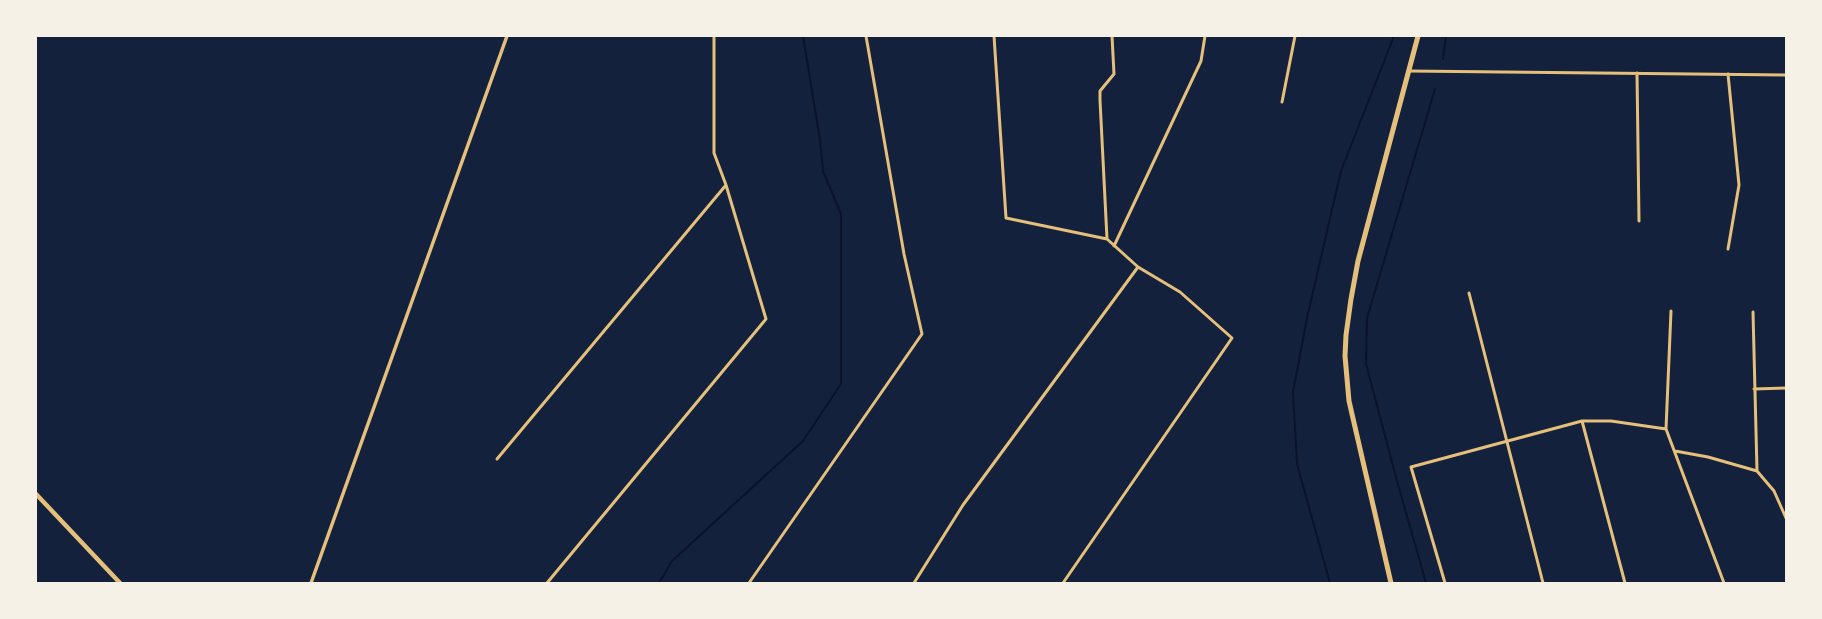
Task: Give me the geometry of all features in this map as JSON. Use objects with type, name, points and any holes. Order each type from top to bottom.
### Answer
[{"type":"highway","points":[[1390,583],[1349,401],[1346,373],[1346,335],[1358,261],[1418,36]]},
{"type":"main road","points":[[36,494],[120,583]]},
{"type":"street","points":[[311,583],[507,36]]},
{"type":"street","points":[[547,583],[766,319],[726,185],[714,153],[714,36]]},
{"type":"street","points":[[750,583],[922,334],[904,254],[866,36]]},
{"type":"street","points":[[994,36],[1006,218],[1107,239],[1138,268],[1180,292],[1232,338],[1063,583]]},
{"type":"street","points":[[1107,239],[1100,91],[1104,83],[1114,74],[1112,36]]},
{"type":"street","points":[[1114,246],[1201,61],[1205,36]]},
{"type":"street","points":[[1282,102],[1295,36]]},
{"type":"street","points":[[1409,71],[1786,75]]},
{"type":"street","points":[[1637,73],[1639,221]]},
{"type":"street","points":[[1728,74],[1739,185],[1728,249]]},
{"type":"street","points":[[498,459],[726,185]]},
{"type":"street","points":[[914,583],[963,504],[1138,268]]},
{"type":"street","points":[[1469,293],[1543,583]]},
{"type":"street","points":[[1671,311],[1666,429],[1724,583]]},
{"type":"street","points":[[1753,312],[1757,471]]},
{"type":"street","points":[[1754,389],[1786,388]]},
{"type":"street","points":[[1582,421],[1625,583]]},
{"type":"street","points":[[1445,583],[1411,467],[1582,421],[1611,421],[1666,429]]},
{"type":"street","points":[[1675,451],[1708,457],[1757,471],[1774,491],[1786,518]]},
{"type":"waterway","points":[[659,583],[672,561],[803,441],[841,384],[841,214],[823,171],[820,140],[803,36]]},
{"type":"waterway","points":[[1330,583],[1297,464],[1293,392],[1307,318],[1341,171],[1394,36]]},
{"type":"waterway","points":[[1443,59],[1446,36]]},
{"type":"waterway","points":[[1426,583],[1366,364],[1367,318],[1435,89]]}]
